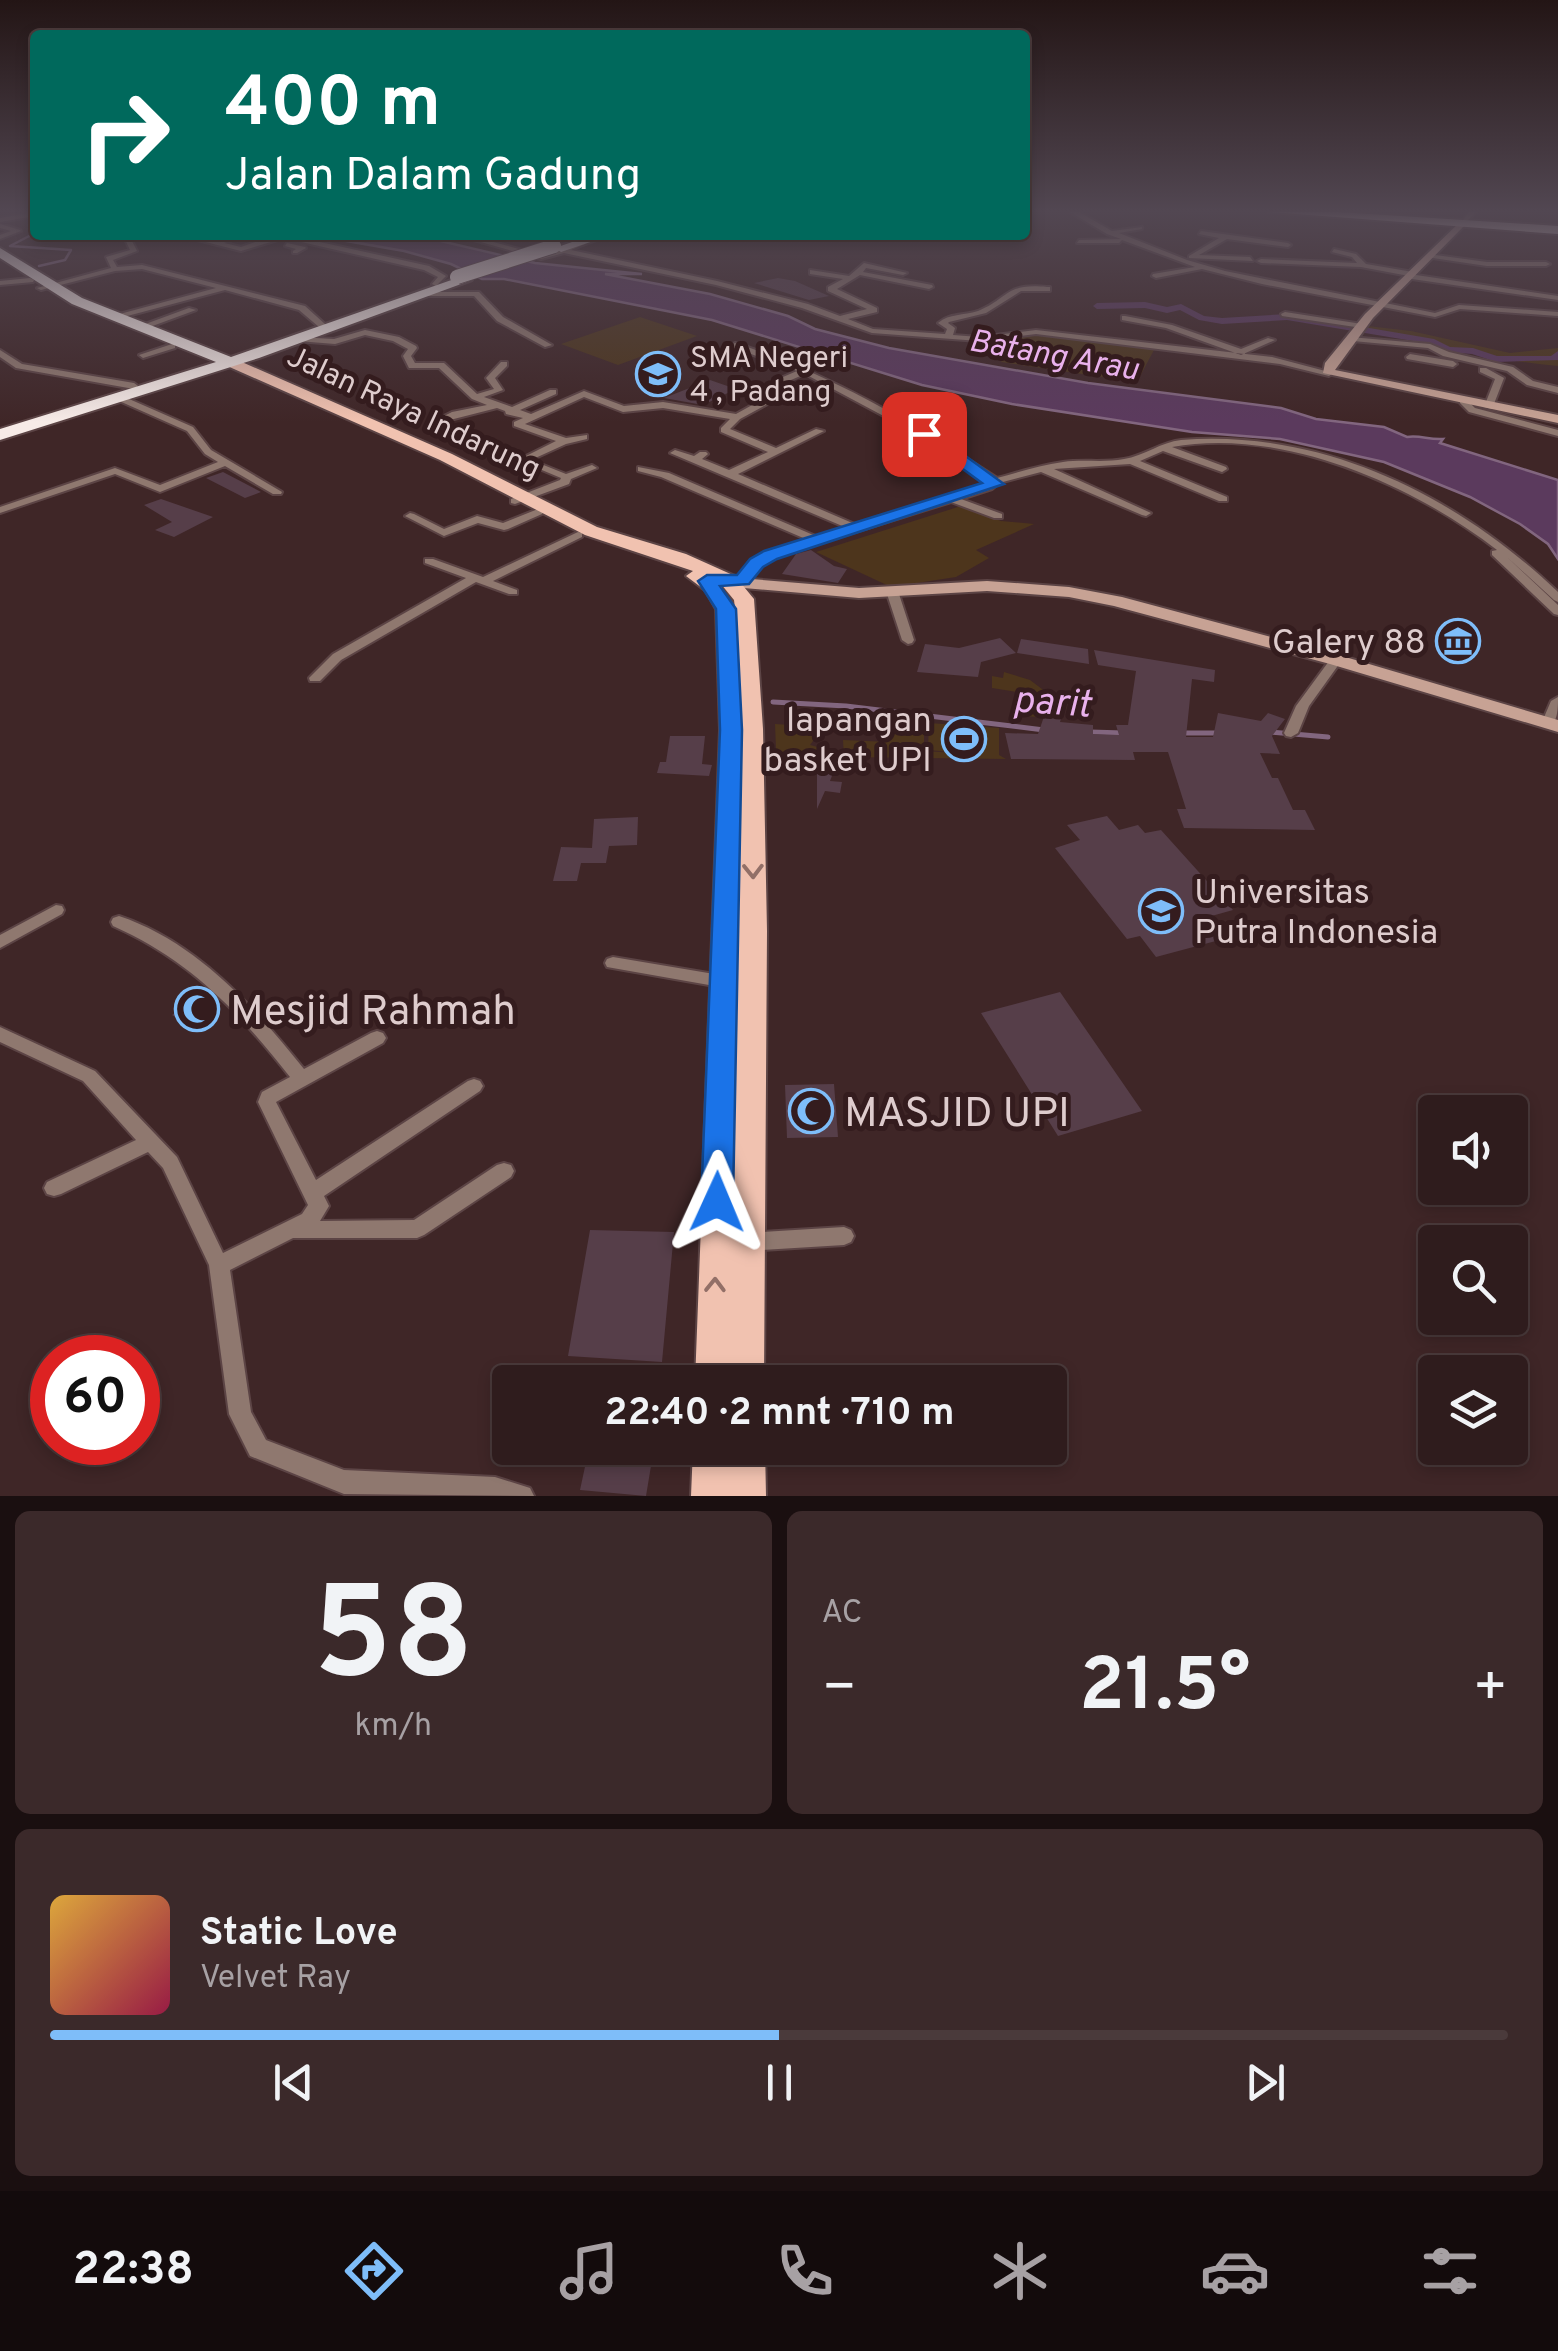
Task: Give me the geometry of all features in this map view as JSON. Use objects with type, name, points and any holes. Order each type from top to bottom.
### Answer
[{"type":"highway","name":"Jalan Raya Indarung","points":[[36,282],[219,362]]},
{"type":"highway","name":"Jalan Raya Indarung","points":[[38,282],[70,307],[219,362]]},
{"type":"highway","points":[[0,432],[134,386],[295,339],[450,282]]},
{"type":"highway","points":[[0,432],[120,398],[430,289]]},
{"type":"main road","name":"Jalan Raya Indarung","points":[[219,362],[592,531],[680,558],[728,590]]},
{"type":"main road","name":"Jalan Raya Indarung","points":[[522,498],[578,535],[648,557],[728,590]]},
{"type":"main road","points":[[728,590],[742,729],[752,1093],[746,1365]]},
{"type":"main road","points":[[714,1365],[719,1094],[742,729]]},
{"type":"main road","points":[[719,1094],[752,1093]]},
{"type":"main road","points":[[711,1496],[712,1465]]},
{"type":"main road","points":[[746,1465],[746,1496]]},
{"type":"street","points":[[0,284],[57,282]]},
{"type":"street","points":[[196,282],[302,308],[322,325]]},
{"type":"street","points":[[204,284],[212,282]]},
{"type":"street","points":[[430,289],[437,282]]},
{"type":"street","points":[[716,282],[806,306],[872,331],[979,339],[1036,332],[1278,362]]},
{"type":"street","points":[[839,320],[874,310],[831,289],[844,282]]},
{"type":"street","points":[[894,282],[929,287]]},
{"type":"street","points":[[1265,282],[1435,315],[1459,307],[1558,314]]},
{"type":"street","points":[[1330,373],[1329,366],[1358,330],[1405,282]]},
{"type":"street","points":[[1455,282],[1558,298]]},
{"type":"street","points":[[948,336],[951,328],[942,323],[950,317],[974,314],[1016,288],[1047,289]]},
{"type":"street","points":[[120,317],[223,289]]},
{"type":"street","points":[[430,289],[476,294],[500,320],[548,346]]},
{"type":"street","points":[[144,326],[192,310]]},
{"type":"street","points":[[1284,314],[1430,346],[1446,354],[1512,370],[1530,383],[1558,390]]},
{"type":"street","points":[[1126,318],[1153,321],[1204,342],[1278,362],[1558,419]]},
{"type":"street","points":[[295,339],[335,342],[361,332],[386,336],[412,347],[407,356],[412,366],[439,364],[475,397],[529,417]]},
{"type":"street","points":[[1242,352],[1272,340]]},
{"type":"street","points":[[144,355],[172,346]]},
{"type":"street","points":[[735,346],[805,370],[924,434],[995,481]]},
{"type":"street","points":[[0,353],[20,366],[134,386]]},
{"type":"street","points":[[1410,356],[1499,376],[1490,407]]},
{"type":"street","points":[[460,384],[490,378],[504,364]]},
{"type":"street","points":[[776,451],[724,430],[770,399],[756,392],[805,370]]},
{"type":"street","points":[[475,397],[499,390],[490,378]]},
{"type":"street","points":[[509,412],[553,392]]},
{"type":"street","points":[[565,440],[517,424],[584,394],[623,409],[663,405],[737,418]]},
{"type":"street","points":[[120,398],[190,429],[208,452],[277,492]]},
{"type":"street","points":[[1463,402],[1472,410],[1558,432]]},
{"type":"street","points":[[441,421],[462,412],[495,406]]},
{"type":"street","points":[[731,473],[819,431]]},
{"type":"street","points":[[584,437],[565,440],[523,458],[566,478],[592,468]]},
{"type":"street","points":[[728,590],[756,563],[771,555],[995,481],[1043,469],[1131,461],[1178,443],[1238,441],[1355,467],[1434,501],[1515,556],[1558,598]]},
{"type":"street","points":[[1164,448],[1222,469]]},
{"type":"street","points":[[676,453],[699,457],[856,528]]},
{"type":"street","points":[[1131,461],[1223,499]]},
{"type":"street","points":[[0,510],[115,471],[160,489],[224,463]]},
{"type":"street","points":[[642,469],[818,540]]},
{"type":"street","points":[[1043,469],[1146,513]]},
{"type":"street","points":[[522,498],[566,482],[566,478]]},
{"type":"street","points":[[952,498],[998,516]]},
{"type":"street","points":[[410,516],[444,532],[478,519],[506,526],[538,512]]},
{"type":"street","points":[[314,678],[337,658],[478,580],[578,535]]},
{"type":"street","points":[[1515,556],[1496,553],[1558,611]]},
{"type":"street","points":[[430,561],[513,592]]},
{"type":"street","points":[[728,590],[774,586],[859,592],[987,586],[1069,592],[1336,660],[1554,724],[1558,700]]},
{"type":"street","points":[[892,591],[908,640]]},
{"type":"street","points":[[1291,733],[1303,706],[1336,660]]},
{"type":"street","points":[[0,942],[56,910]]},
{"type":"street","points":[[119,922],[155,936],[246,1008],[302,1079]]},
{"type":"street","points":[[613,962],[726,982]]},
{"type":"street","points":[[0,1034],[89,1076],[170,1163],[219,1265],[240,1414],[258,1448],[344,1482],[495,1489],[522,1496]]},
{"type":"street","points":[[219,1265],[314,1216],[320,1206],[268,1102],[377,1038]]},
{"type":"street","points":[[313,1193],[474,1086]]},
{"type":"street","points":[[54,1188],[150,1142]]},
{"type":"street","points":[[286,1230],[417,1230],[504,1171]]},
{"type":"street","points":[[747,1242],[844,1236]]},
{"type":"shaded area","points":[[518,282],[646,282],[710,294],[788,316],[815,329],[889,348],[1088,383],[1281,408],[1316,419],[1384,427],[1407,437],[1443,439],[1440,443],[1558,480],[1558,559],[1548,544],[1520,524],[1470,497],[1384,462],[1280,439],[1192,432],[1012,404],[922,385],[712,320]]},
{"type":"shaded area","points":[[640,317],[697,336],[618,365],[561,344]]},
{"type":"shaded area","points":[[1359,325],[1411,331],[1510,353],[1558,348],[1558,366],[1353,329]]},
{"type":"shaded area","points":[[1024,333],[1154,350],[1137,382],[1001,362]]},
{"type":"shaded area","points":[[961,506],[1001,521],[1034,524],[976,550],[989,558],[956,577],[891,587],[816,552]]},
{"type":"shaded area","points":[[1004,672],[1030,680],[1046,692],[1038,717],[1025,716],[1026,702],[1017,692],[992,688],[992,676],[1003,678]]},
{"type":"shaded area","points":[[929,723],[999,728],[999,755],[1006,759],[844,757],[843,740],[889,742],[892,730],[903,731],[908,725],[924,727],[924,751],[974,754],[928,750]]},
{"type":"shaded area","points":[[775,724],[822,727],[826,735],[818,734],[810,745],[829,750],[802,757],[782,752],[776,749]]},
{"type":"building","points":[[797,282],[829,296],[809,300],[754,283]]},
{"type":"building","points":[[710,380],[736,389],[703,405],[664,398]]},
{"type":"building","points":[[223,472],[261,492],[245,498],[206,478]]},
{"type":"building","points":[[161,499],[213,517],[174,537],[155,530],[172,522],[144,505]]},
{"type":"building","points":[[811,550],[834,566],[847,569],[838,583],[782,574],[796,554]]},
{"type":"building","points":[[1000,638],[1016,653],[981,662],[978,677],[917,672],[925,644],[959,648]]},
{"type":"building","points":[[1021,639],[1088,649],[1089,664],[1017,653]]},
{"type":"building","points":[[1094,650],[1215,670],[1214,682],[1192,679],[1186,737],[1213,737],[1218,713],[1261,721],[1268,713],[1285,719],[1272,736],[1280,754],[1260,753],[1272,778],[1278,778],[1293,810],[1305,810],[1315,830],[1184,828],[1177,809],[1186,809],[1168,752],[1133,752],[1135,760],[1011,759],[1005,733],[1038,734],[1052,693],[1068,696],[1060,722],[1093,725],[1093,734],[1119,735],[1116,725],[1128,725],[1136,671],[1098,665]]},
{"type":"building","points":[[670,736],[705,736],[702,764],[712,765],[709,776],[657,773],[660,762],[666,762]]},
{"type":"building","points":[[827,745],[836,765],[830,781],[842,782],[840,793],[825,791],[817,809],[817,764]]},
{"type":"building","points":[[1107,816],[1119,830],[1138,825],[1145,833],[1161,830],[1233,910],[1208,917],[1227,938],[1156,957],[1140,936],[1127,939],[1055,848],[1080,840],[1067,825]]},
{"type":"building","points":[[638,817],[637,845],[609,846],[606,863],[581,863],[577,881],[553,881],[561,847],[592,848],[594,819]]},
{"type":"building","name":"Mesjid Rahmah","points":[[203,992],[221,1004],[191,1027],[172,1015]]},
{"type":"building","points":[[1060,992],[1142,1111],[1058,1136],[981,1013]]},
{"type":"building","name":"MASJID UPI","points":[[834,1084],[838,1137],[787,1138],[785,1085]]},
{"type":"building","points":[[590,1230],[674,1232],[662,1362],[568,1356]]},
{"type":"building","points":[[585,1465],[651,1465],[646,1496],[580,1490]]},
{"type":"waterway","points":[[1097,306],[1145,305],[1167,310],[1181,307],[1202,318],[1222,321],[1287,317],[1434,342],[1448,350],[1473,351],[1496,359],[1554,359],[1558,354]]},
{"type":"waterway","name":"parit","points":[[773,702],[846,706],[1044,730]]},
{"type":"waterway","name":"parit","points":[[1090,732],[1124,733]]},
{"type":"waterway","name":"parit","points":[[1270,732],[1328,737]]},
{"type":"waterway","name":"parit","points":[[1180,733],[1219,733]]},
{"type":"place","name":"SMA Negeri 4 , Padang","points":[[658,374]]},
{"type":"place","name":"Galery 88","points":[[1458,641]]},
{"type":"place","name":"lapangan basket UPI","points":[[964,739]]},
{"type":"place","name":"Universitas Putra Indonesia","points":[[1161,911]]},
{"type":"place","name":"Mesjid Rahmah","points":[[197,1009]]},
{"type":"place","name":"MASJID UPI","points":[[811,1111]]},
{"type":"route","points":[[717,1202],[731,730],[726,609],[707,581],[743,580],[756,563],[771,555],[995,484],[924,434]]},
{"type":"water label","name":"Batang Arau","points":[[1054,354]]}]
